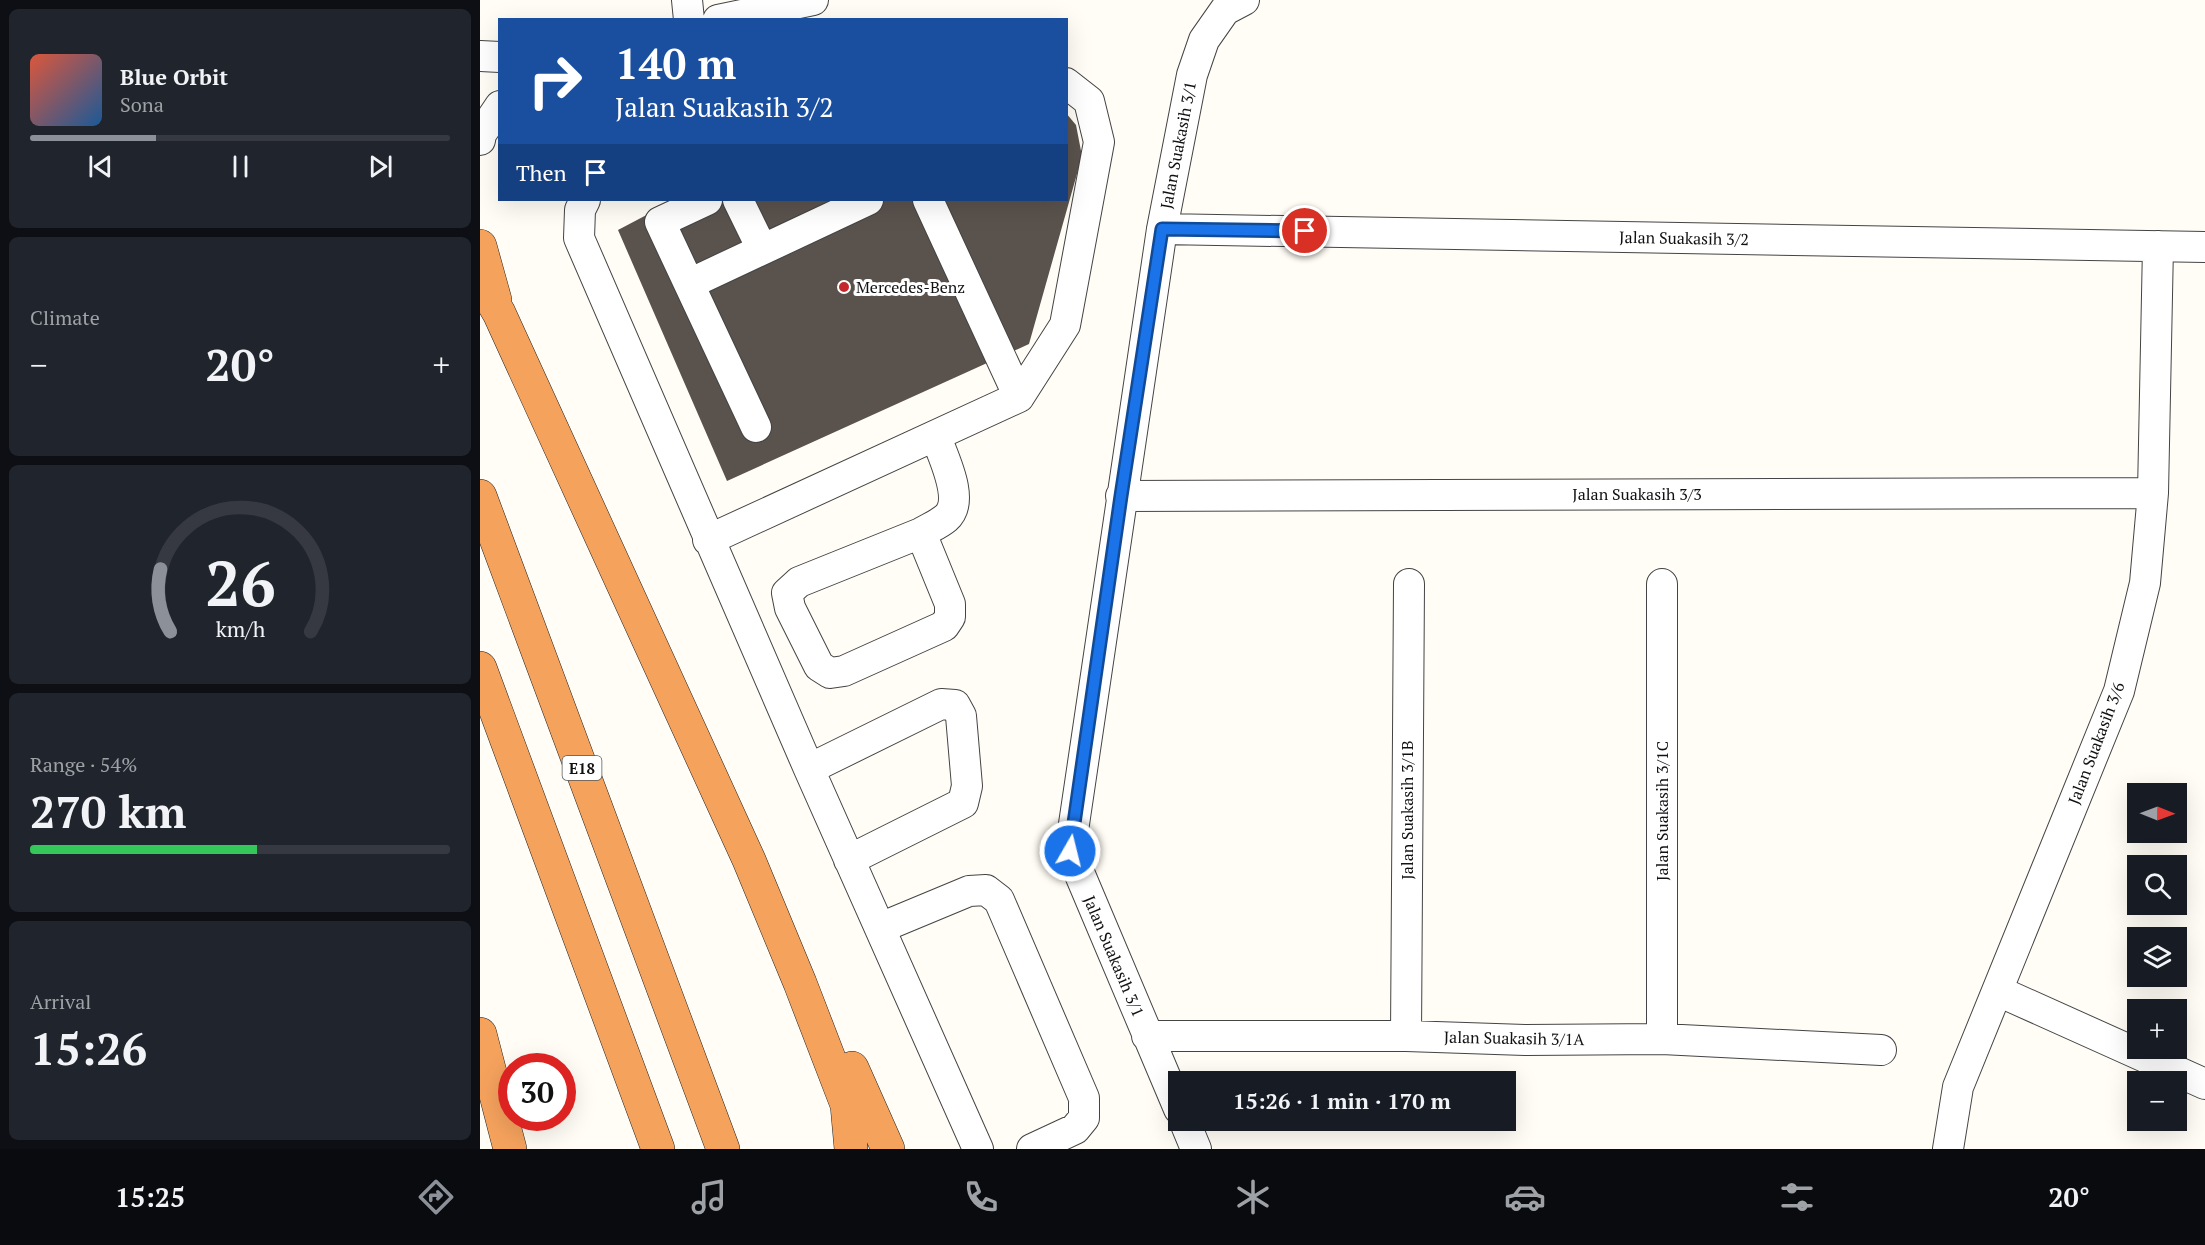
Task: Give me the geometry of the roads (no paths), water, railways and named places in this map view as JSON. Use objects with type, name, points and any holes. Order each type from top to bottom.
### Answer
[{"type":"highway","points":[[480,246],[499,313]]},
{"type":"highway","points":[[480,281],[499,313],[749,860],[847,1106],[851,1149]]},
{"type":"highway","name":"E18","points":[[480,496],[723,1149]]},
{"type":"highway","points":[[480,668],[658,1149]]},
{"type":"highway","points":[[749,860],[820,996],[888,1149]]},
{"type":"highway","points":[[480,1028],[498,1070]]},
{"type":"highway","points":[[480,1034],[510,1149]]},
{"type":"highway","points":[[523,1131],[531,1149]]},
{"type":"street","points":[[687,0],[689,18]]},
{"type":"street","points":[[735,18],[813,0]]},
{"type":"street","name":"Jalan Suakasih 3/1","points":[[1168,1084],[1070,851],[1162,229],[1192,75],[1203,40],[1225,10],[1244,0]]},
{"type":"street","points":[[480,56],[498,57]]},
{"type":"street","points":[[708,540],[1019,397],[1065,325],[1099,142],[1089,101],[1068,85]]},
{"type":"street","points":[[480,140],[481,134],[498,109]]},
{"type":"street","points":[[584,201],[580,210],[579,238],[708,540],[978,1149]]},
{"type":"street","points":[[704,201],[660,222],[756,427]]},
{"type":"street","points":[[738,201],[762,249]]},
{"type":"street","points":[[689,284],[866,201]]},
{"type":"street","points":[[928,201],[1019,397]]},
{"type":"street","name":"Jalan Suakasih 3/2","points":[[1162,229],[2205,247]]},
{"type":"street","name":"Jalan Suakasih 3/6","points":[[1948,1149],[1958,1087],[2119,691],[2145,583],[2153,493],[2158,246]]},
{"type":"street","points":[[921,533],[950,604],[950,617],[944,626],[844,671],[830,673],[819,666],[790,608],[787,593],[799,582],[921,533],[947,518],[955,505],[953,485],[936,437]]},
{"type":"street","name":"Jalan Suakasih 3/3","points":[[1121,496],[2153,493]]},
{"type":"street","name":"Jalan Suakasih 3/1B","points":[[1406,1036],[1409,584]]},
{"type":"street","name":"Jalan Suakasih 3/1C","points":[[1662,584],[1662,1039]]},
{"type":"street","points":[[809,769],[941,704],[955,705],[961,716],[967,786],[963,803],[849,860]]},
{"type":"street","points":[[880,928],[969,891],[986,890],[999,900],[1084,1098],[1084,1118],[1075,1129],[1032,1149]]},
{"type":"street","points":[[1998,991],[2205,1084]]},
{"type":"street","name":"Jalan Suakasih 3/1A","points":[[1147,1036],[1662,1039],[1881,1050]]},
{"type":"street","points":[[1189,1131],[1196,1149]]},
{"type":"place","name":"Mercedes-Benz","points":[[844,287]]}]
